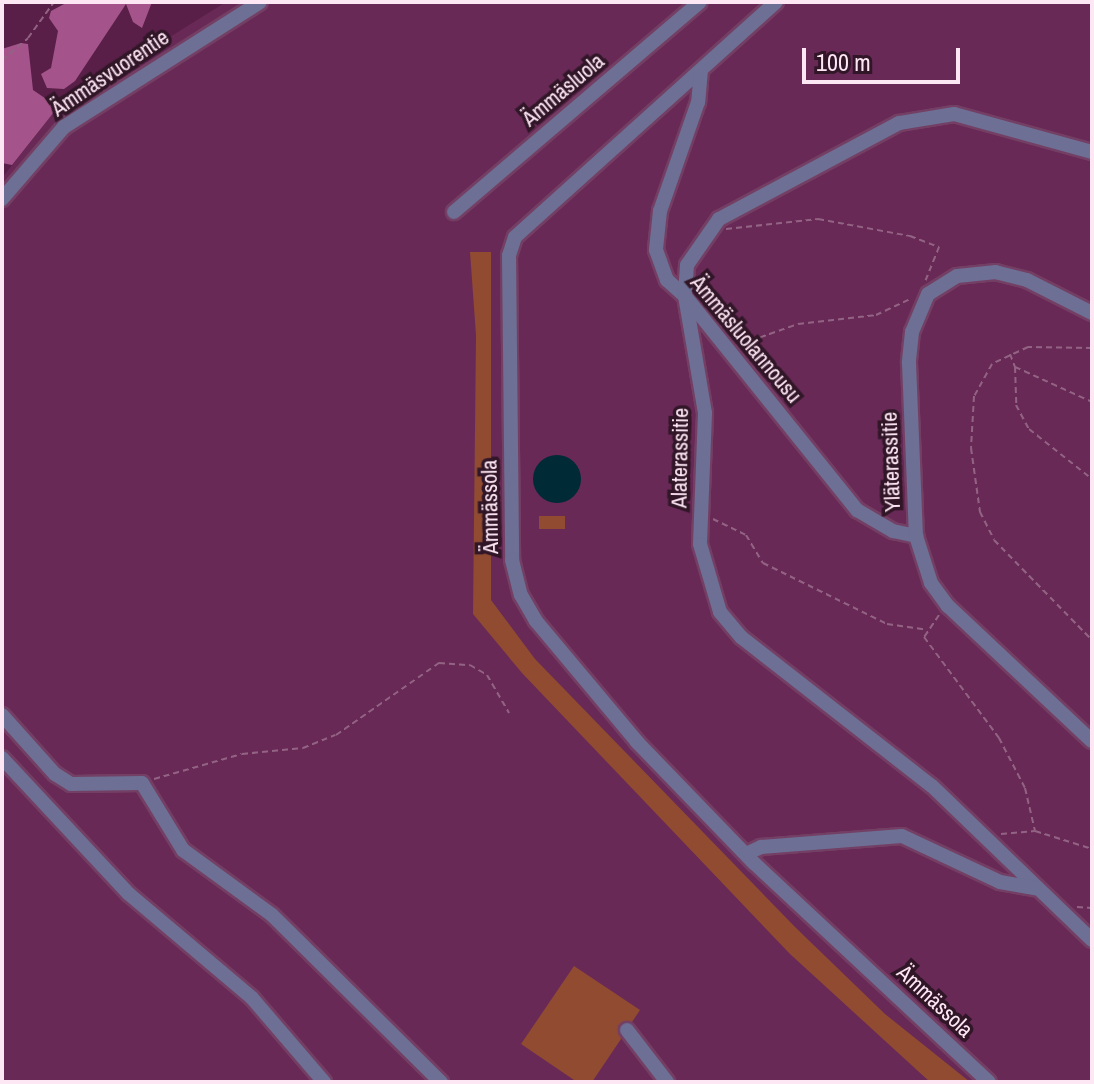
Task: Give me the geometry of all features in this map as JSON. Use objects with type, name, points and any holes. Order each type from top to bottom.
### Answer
[{"type":"street","name":"Ämmäsvuorentie","points":[[2,199],[64,127],[260,2]]},
{"type":"street","name":"Ämmäsluola","points":[[454,212],[700,2]]},
{"type":"street","name":"Ämmässola","points":[[776,2],[515,237],[509,255],[512,560],[521,595],[536,621],[637,742],[746,854],[989,1082]]},
{"type":"street","name":"Ämmäsluolannousu","points":[[701,70],[698,102],[660,211],[656,250],[667,280],[685,296],[729,349],[857,510],[893,531],[916,536]]},
{"type":"street","name":"Alaterassitie","points":[[1092,152],[996,122],[931,115],[869,138],[748,202],[709,231],[687,265],[685,296],[705,413],[701,516],[706,579],[720,612],[741,637],[893,753],[988,837],[1035,888],[1092,940]]},
{"type":"street","points":[[925,289],[957,276],[996,272],[1027,280],[1092,313]]},
{"type":"street","name":"Yläterassitie","points":[[925,289],[912,332],[909,363],[916,536],[931,583],[948,606],[1092,741]]},
{"type":"street","points":[[2,715],[55,774],[71,784],[142,783],[183,850],[272,915],[441,1082]]},
{"type":"street","points":[[2,758],[129,894],[252,998],[324,1082]]},
{"type":"street","points":[[746,854],[761,847],[902,836],[1000,882],[1035,888]]},
{"type":"street","points":[[627,1030],[667,1082]]},
{"type":"path","points":[[2,60],[28,38],[54,2]]},
{"type":"path","points":[[709,231],[818,219],[910,236],[939,247],[925,289],[876,315],[798,324],[729,349]]},
{"type":"path","points":[[1092,348],[1028,347],[1009,353],[992,364],[974,396],[971,448],[980,512],[994,540],[1092,640]]},
{"type":"path","points":[[1009,353],[1015,367],[1016,405],[1029,429],[1092,479]]},
{"type":"path","points":[[1015,367],[1092,402]]},
{"type":"path","points":[[701,516],[735,526],[763,563],[887,624],[925,629]]},
{"type":"path","points":[[948,606],[925,629],[924,637],[999,738],[1025,788],[1035,831]]},
{"type":"path","points":[[142,783],[193,764],[303,748],[336,735],[439,663],[470,665],[487,675],[509,713]]},
{"type":"path","points":[[988,837],[1035,831],[1092,849]]},
{"type":"shaded area","points":[[152,2],[142,28],[133,22],[126,4],[75,81],[64,89],[47,88],[41,74],[51,68],[58,31],[49,18],[51,11],[66,3]]},
{"type":"shaded area","points":[[226,2],[1092,2],[1092,1082],[2,1082],[2,178],[58,107]]},
{"type":"shaded area","points":[[28,44],[33,90],[58,107],[12,165],[2,163],[2,49]]},
{"type":"water","points":[[557,455],[574,462],[581,479],[574,496],[557,503],[540,496],[533,479],[540,462]]},
{"type":"building","points":[[470,252],[491,252],[491,600],[535,659],[795,927],[885,1014],[970,1082],[930,1082],[790,954],[522,673],[473,614],[476,335]]},
{"type":"building","points":[[539,516],[565,516],[565,529],[539,529]]},
{"type":"building","points":[[574,966],[640,1010],[632,1022],[618,1026],[621,1039],[592,1082],[577,1082],[521,1044]]}]
